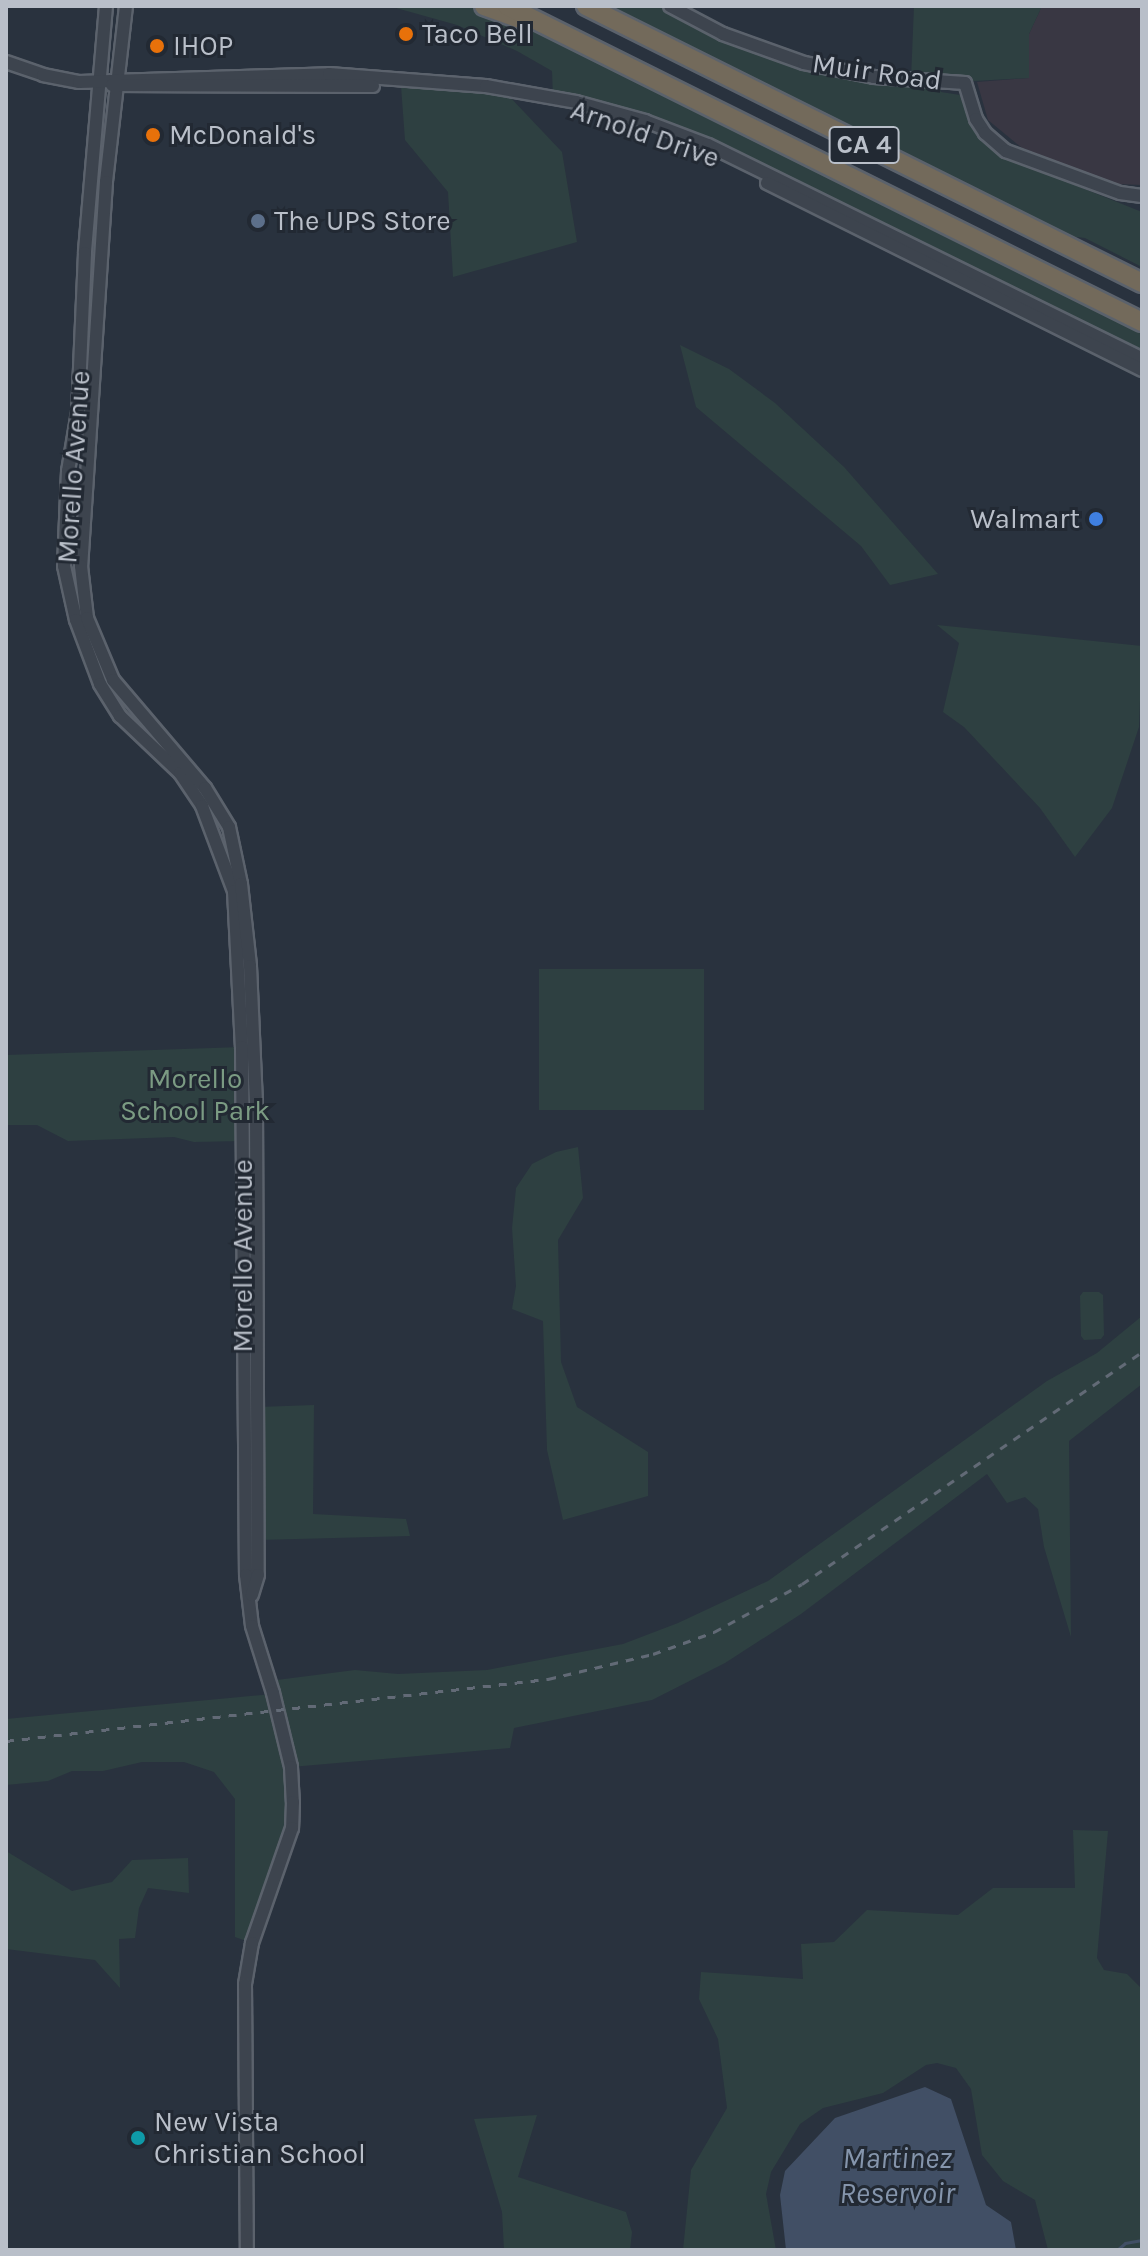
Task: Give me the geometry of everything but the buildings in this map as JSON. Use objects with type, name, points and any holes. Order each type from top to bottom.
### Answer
[{"type":"highway","points":[[484,6],[592,48]]},
{"type":"highway","name":"CA 4","points":[[507,6],[1142,322]]},
{"type":"highway","name":"CA 4","points":[[586,6],[1142,283]]},
{"type":"street","name":"Morello Avenue","points":[[106,6],[85,253],[78,412],[68,471],[64,566],[76,620],[100,684],[120,716],[155,753],[180,773],[202,806],[234,891],[242,1047],[246,1575],[252,1626],[291,1767],[293,1802],[292,1828],[252,1943],[245,1984],[247,2250]]},
{"type":"street","name":"Morello Avenue","points":[[126,6],[106,182],[81,566],[87,618],[113,680],[205,788],[229,827],[241,884],[250,966],[256,1102],[258,1575],[251,1598]]},
{"type":"street","name":"Muir Road","points":[[670,6],[750,45],[804,63],[874,77],[965,83],[976,119],[985,133],[1006,151],[1120,193],[1142,196]]},
{"type":"street","name":"Arnold Drive","points":[[6,62],[43,75],[101,82],[425,87],[508,95],[598,115],[719,158],[1142,370]]},
{"type":"street","name":"Arnold Drive","points":[[119,83],[329,74],[486,86],[553,97],[637,119],[708,145],[1142,359]]},
{"type":"shaded area","points":[[1042,6],[1142,6],[1142,185],[1117,184],[1022,148],[988,120],[977,82],[1029,78],[1029,34]]},
{"type":"green space","points":[[389,6],[484,6],[592,48],[1142,322],[1142,353],[855,210],[708,145],[553,97],[552,71],[517,51],[457,25]]},
{"type":"green space","points":[[586,6],[670,6],[763,50],[911,79],[914,6],[1042,6],[1029,34],[1029,78],[938,83],[941,92],[960,95],[984,142],[1007,158],[1142,212],[1142,267],[1085,238],[1043,233]]},
{"type":"green space","points":[[401,86],[508,95],[562,152],[577,242],[453,277],[448,192],[405,140]]},
{"type":"green space","points":[[680,345],[729,369],[775,403],[844,467],[938,574],[890,585],[861,546],[696,407]]},
{"type":"green space","points":[[937,625],[1142,646],[1139,727],[1112,808],[1075,857],[1040,808],[964,727],[943,712],[959,643]]},
{"type":"green space","points":[[539,969],[704,969],[704,1110],[539,1110]]},
{"type":"green space","name":"Morello School Park","points":[[242,1047],[242,1141],[194,1142],[174,1137],[68,1141],[37,1125],[6,1125],[6,1055]]},
{"type":"green space","points":[[578,1147],[583,1198],[558,1240],[561,1362],[577,1407],[648,1452],[648,1496],[563,1520],[547,1450],[543,1321],[512,1309],[516,1286],[512,1228],[516,1188],[532,1164],[556,1152]]},
{"type":"green space","points":[[1083,1292],[1103,1295],[1104,1335],[1101,1339],[1084,1340],[1081,1336],[1080,1296]]},
{"type":"green space","points":[[1142,1316],[1142,1384],[1069,1441],[1071,1637],[1044,1547],[1038,1509],[1025,1497],[1007,1503],[987,1474],[801,1614],[725,1663],[652,1700],[514,1728],[510,1748],[291,1767],[292,1828],[252,1943],[235,1937],[235,1799],[214,1772],[184,1762],[142,1762],[103,1771],[72,1771],[48,1781],[6,1785],[6,1719],[273,1694],[269,1681],[355,1670],[398,1674],[487,1670],[623,1644],[678,1623],[768,1581],[1047,1381],[1097,1353]]},
{"type":"green space","points":[[314,1405],[313,1514],[406,1519],[410,1536],[258,1540],[258,1407]]},
{"type":"green space","points":[[1073,1830],[1108,1831],[1097,1958],[1104,1970],[1127,1974],[1141,1988],[1142,2250],[1048,2250],[1035,2200],[1003,2181],[982,2155],[971,2089],[956,2068],[937,2063],[926,2065],[883,2093],[823,2108],[800,2124],[771,2172],[766,2194],[776,2250],[683,2250],[691,2170],[727,2108],[718,2039],[699,1999],[701,1972],[803,1979],[801,1944],[834,1942],[867,1910],[958,1915],[993,1888],[1075,1888]]},
{"type":"green space","points":[[6,1851],[72,1891],[112,1882],[132,1860],[188,1858],[189,1893],[148,1888],[139,1908],[135,1938],[119,1939],[120,1988],[95,1960],[6,1949]]},
{"type":"green space","points":[[537,2115],[518,2177],[626,2212],[632,2232],[630,2250],[504,2250],[502,2212],[474,2119]]},
{"type":"water","name":"Martinez Reservoir","points":[[925,2087],[951,2099],[986,2205],[1011,2222],[1016,2250],[786,2250],[780,2195],[785,2171],[835,2118]]},
{"type":"waterway","points":[[1117,2250],[1125,2243],[1142,2240]]},
{"type":"railway","points":[[6,1741],[548,1679],[653,1654],[714,1632],[802,1584],[1142,1352]]},
{"type":"place","name":"Taco Bell","points":[[406,34]]},
{"type":"place","name":"IHOP","points":[[157,46]]},
{"type":"place","name":"McDonald's","points":[[153,135]]},
{"type":"place","name":"The UPS Store","points":[[258,221]]},
{"type":"place","name":"Walmart","points":[[1096,519]]},
{"type":"place","name":"New Vista Christian School","points":[[138,2138]]}]
